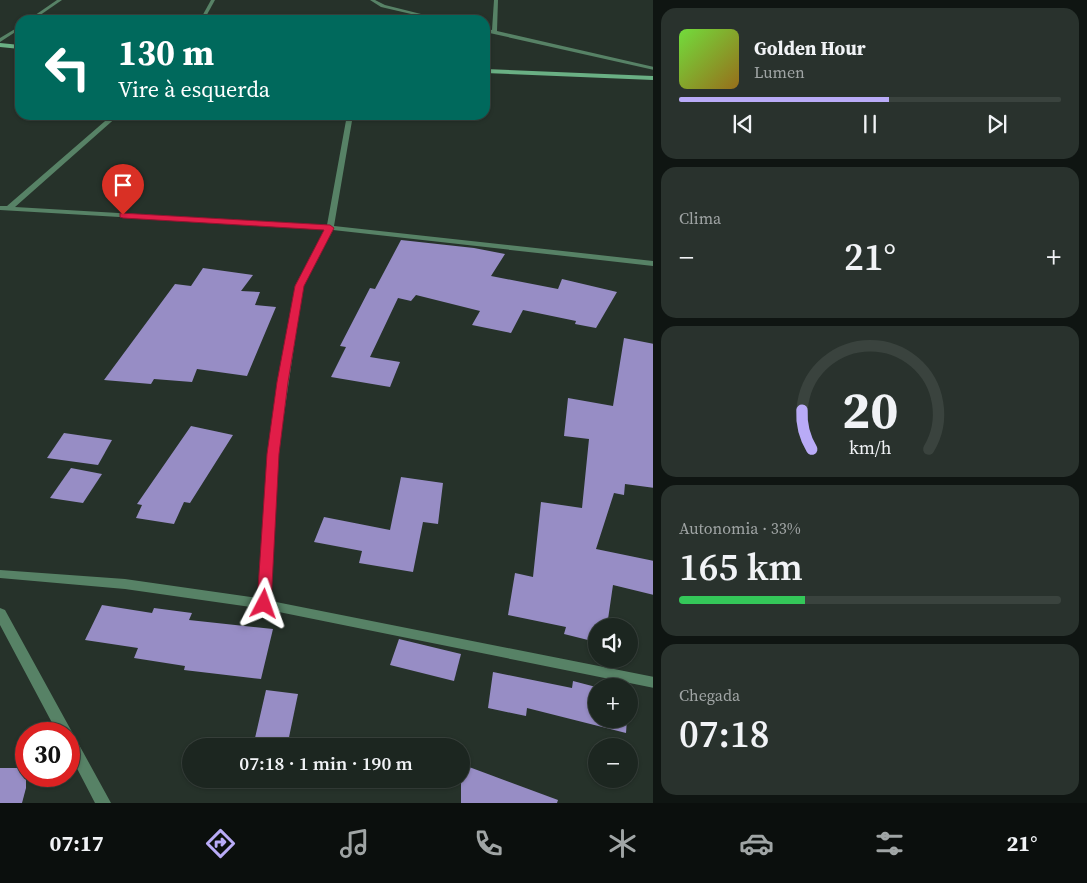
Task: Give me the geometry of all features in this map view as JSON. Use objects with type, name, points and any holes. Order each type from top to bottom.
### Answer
[{"type":"street","points":[[38,15],[60,0]]},
{"type":"street","points":[[205,15],[213,0]]},
{"type":"street","points":[[372,0],[383,6],[422,15]]},
{"type":"street","points":[[494,32],[496,0]]},
{"type":"street","points":[[0,40],[15,30]]},
{"type":"street","points":[[490,31],[653,68]]},
{"type":"street","points":[[0,45],[15,46]]},
{"type":"street","points":[[490,71],[653,78]]},
{"type":"street","points":[[4,208],[110,120]]},
{"type":"street","points":[[264,604],[273,454],[299,286],[330,228],[349,120]]},
{"type":"street","points":[[4,208],[330,228],[653,264]]},
{"type":"street","points":[[0,574],[126,584],[264,604],[653,683]]},
{"type":"street","points":[[0,613],[59,722]]},
{"type":"street","points":[[80,760],[103,803]]},
{"type":"building","points":[[401,240],[474,248],[505,254],[491,276],[558,289],[562,279],[617,292],[596,328],[575,324],[576,321],[523,310],[511,333],[472,325],[480,311],[416,295],[411,301],[398,298],[370,357],[400,362],[390,387],[331,377],[346,347],[340,346],[370,288],[375,289]]},
{"type":"building","points":[[203,268],[253,275],[241,291],[260,292],[255,305],[276,307],[247,376],[197,369],[192,382],[154,379],[151,384],[104,380],[175,284],[191,286]]},
{"type":"building","points":[[624,338],[653,344],[653,488],[625,484],[624,495],[614,493],[596,549],[653,561],[653,595],[613,585],[608,618],[588,618],[588,640],[564,634],[566,627],[508,615],[515,573],[533,577],[541,502],[582,508],[589,439],[564,436],[568,398],[613,406]]},
{"type":"building","points":[[191,426],[233,435],[190,503],[184,502],[174,524],[136,518],[142,505],[137,504]]},
{"type":"building","points":[[64,433],[112,440],[98,465],[47,458]]},
{"type":"building","points":[[71,468],[102,474],[83,503],[50,498]]},
{"type":"building","points":[[401,477],[443,483],[438,524],[423,522],[413,572],[359,563],[362,551],[314,542],[324,517],[390,530]]},
{"type":"building","points":[[102,605],[152,613],[154,608],[192,613],[189,620],[273,629],[261,679],[184,670],[185,666],[134,658],[138,648],[85,640]]},
{"type":"building","points":[[399,639],[461,654],[454,681],[390,665]]},
{"type":"building","points":[[493,672],[572,688],[573,681],[588,685],[588,723],[527,708],[526,716],[488,708]]},
{"type":"building","points":[[266,690],[298,694],[289,738],[255,738]]},
{"type":"building","points":[[606,728],[626,728],[626,733]]},
{"type":"building","points":[[470,767],[558,800],[557,803],[461,803],[461,788],[470,788]]},
{"type":"building","points":[[0,768],[15,768],[15,787],[26,787],[22,803],[0,803]]},
{"type":"route","points":[[123,215],[330,228],[299,286],[273,454],[264,604]]}]
